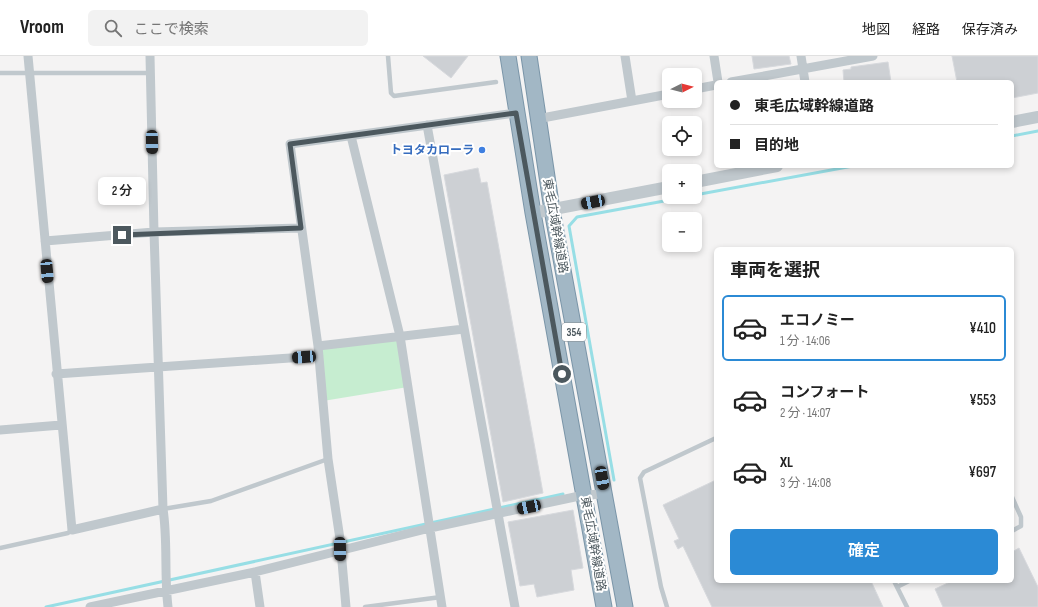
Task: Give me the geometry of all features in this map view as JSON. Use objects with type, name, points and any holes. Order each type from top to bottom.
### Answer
[{"type":"highway","name":"東毛広域幹線道路","points":[[508,56],[533,213],[604,607]]},
{"type":"highway","name":"東毛広域幹線道路","points":[[529,56],[537,119],[552,210],[625,607]]},
{"type":"street","points":[[28,56],[56,374],[72,530],[163,509]]},
{"type":"street","points":[[150,56],[158,368],[163,509],[166,533],[166,591],[168,607]]},
{"type":"street","points":[[625,56],[632,101]]},
{"type":"street","points":[[714,56],[718,80]]},
{"type":"street","points":[[801,56],[805,80]]},
{"type":"street","points":[[743,80],[873,56]]},
{"type":"street","points":[[702,88],[714,85]]},
{"type":"street","points":[[537,119],[662,95]]},
{"type":"street","points":[[346,607],[328,459],[318,351],[290,144],[516,113]]},
{"type":"street","points":[[1014,122],[1038,117]]},
{"type":"street","points":[[427,125],[515,607]]},
{"type":"street","points":[[351,136],[400,336],[442,607]]},
{"type":"street","points":[[702,181],[767,168]]},
{"type":"street","points":[[533,213],[662,188]]},
{"type":"street","points":[[45,241],[154,232],[301,228]]},
{"type":"street","points":[[56,374],[158,368],[318,351],[400,336],[464,329]]},
{"type":"street","points":[[0,430],[61,425]]},
{"type":"street","points":[[90,607],[255,572],[340,549],[430,528],[584,495],[604,494]]},
{"type":"street","points":[[255,572],[260,607]]},
{"type":"lane","points":[[388,56],[391,93],[394,96],[496,82]]},
{"type":"lane","points":[[0,73],[151,74]]},
{"type":"lane","points":[[667,607],[661,587],[640,478],[644,472],[714,439]]},
{"type":"lane","points":[[163,509],[211,501],[328,459]]},
{"type":"lane","points":[[1014,502],[1022,521],[1021,526],[1014,530]]},
{"type":"lane","points":[[0,548],[68,533],[72,530]]},
{"type":"lane","points":[[895,583],[907,607]]},
{"type":"lane","points":[[897,587],[905,583]]},
{"type":"lane","points":[[365,607],[441,597]]},
{"type":"green space","points":[[400,336],[408,387],[323,401],[318,346]]},
{"type":"building","points":[[423,56],[468,56],[451,78]]},
{"type":"building","points":[[752,56],[789,56],[791,64],[754,69]]},
{"type":"building","points":[[952,56],[1038,56],[1038,93],[1014,98],[1014,80],[957,80]]},
{"type":"building","points":[[888,62],[891,80],[844,80],[843,70],[851,69],[851,67]]},
{"type":"building","points":[[478,168],[481,183],[487,182],[543,493],[503,502],[444,175]]},
{"type":"building","points":[[714,481],[714,583],[872,583],[883,607],[712,607],[683,546],[678,549],[674,541],[679,539],[663,505]]},
{"type":"building","points":[[573,510],[583,568],[571,570],[574,590],[537,597],[534,584],[520,586],[508,522]]},
{"type":"building","points":[[1019,548],[1038,587],[1038,607],[943,607],[935,589],[948,583],[1014,583],[1014,551]]},
{"type":"waterway","points":[[1014,136],[1038,131]]},
{"type":"waterway","points":[[702,194],[842,168]]},
{"type":"waterway","points":[[614,480],[569,226],[577,217],[662,201]]},
{"type":"waterway","points":[[46,607],[563,494]]},
{"type":"place","name":"トヨタカローラ","points":[[482,150]]},
{"type":"route","points":[[122,235],[154,232],[301,228],[290,144],[516,113],[562,374]]}]
